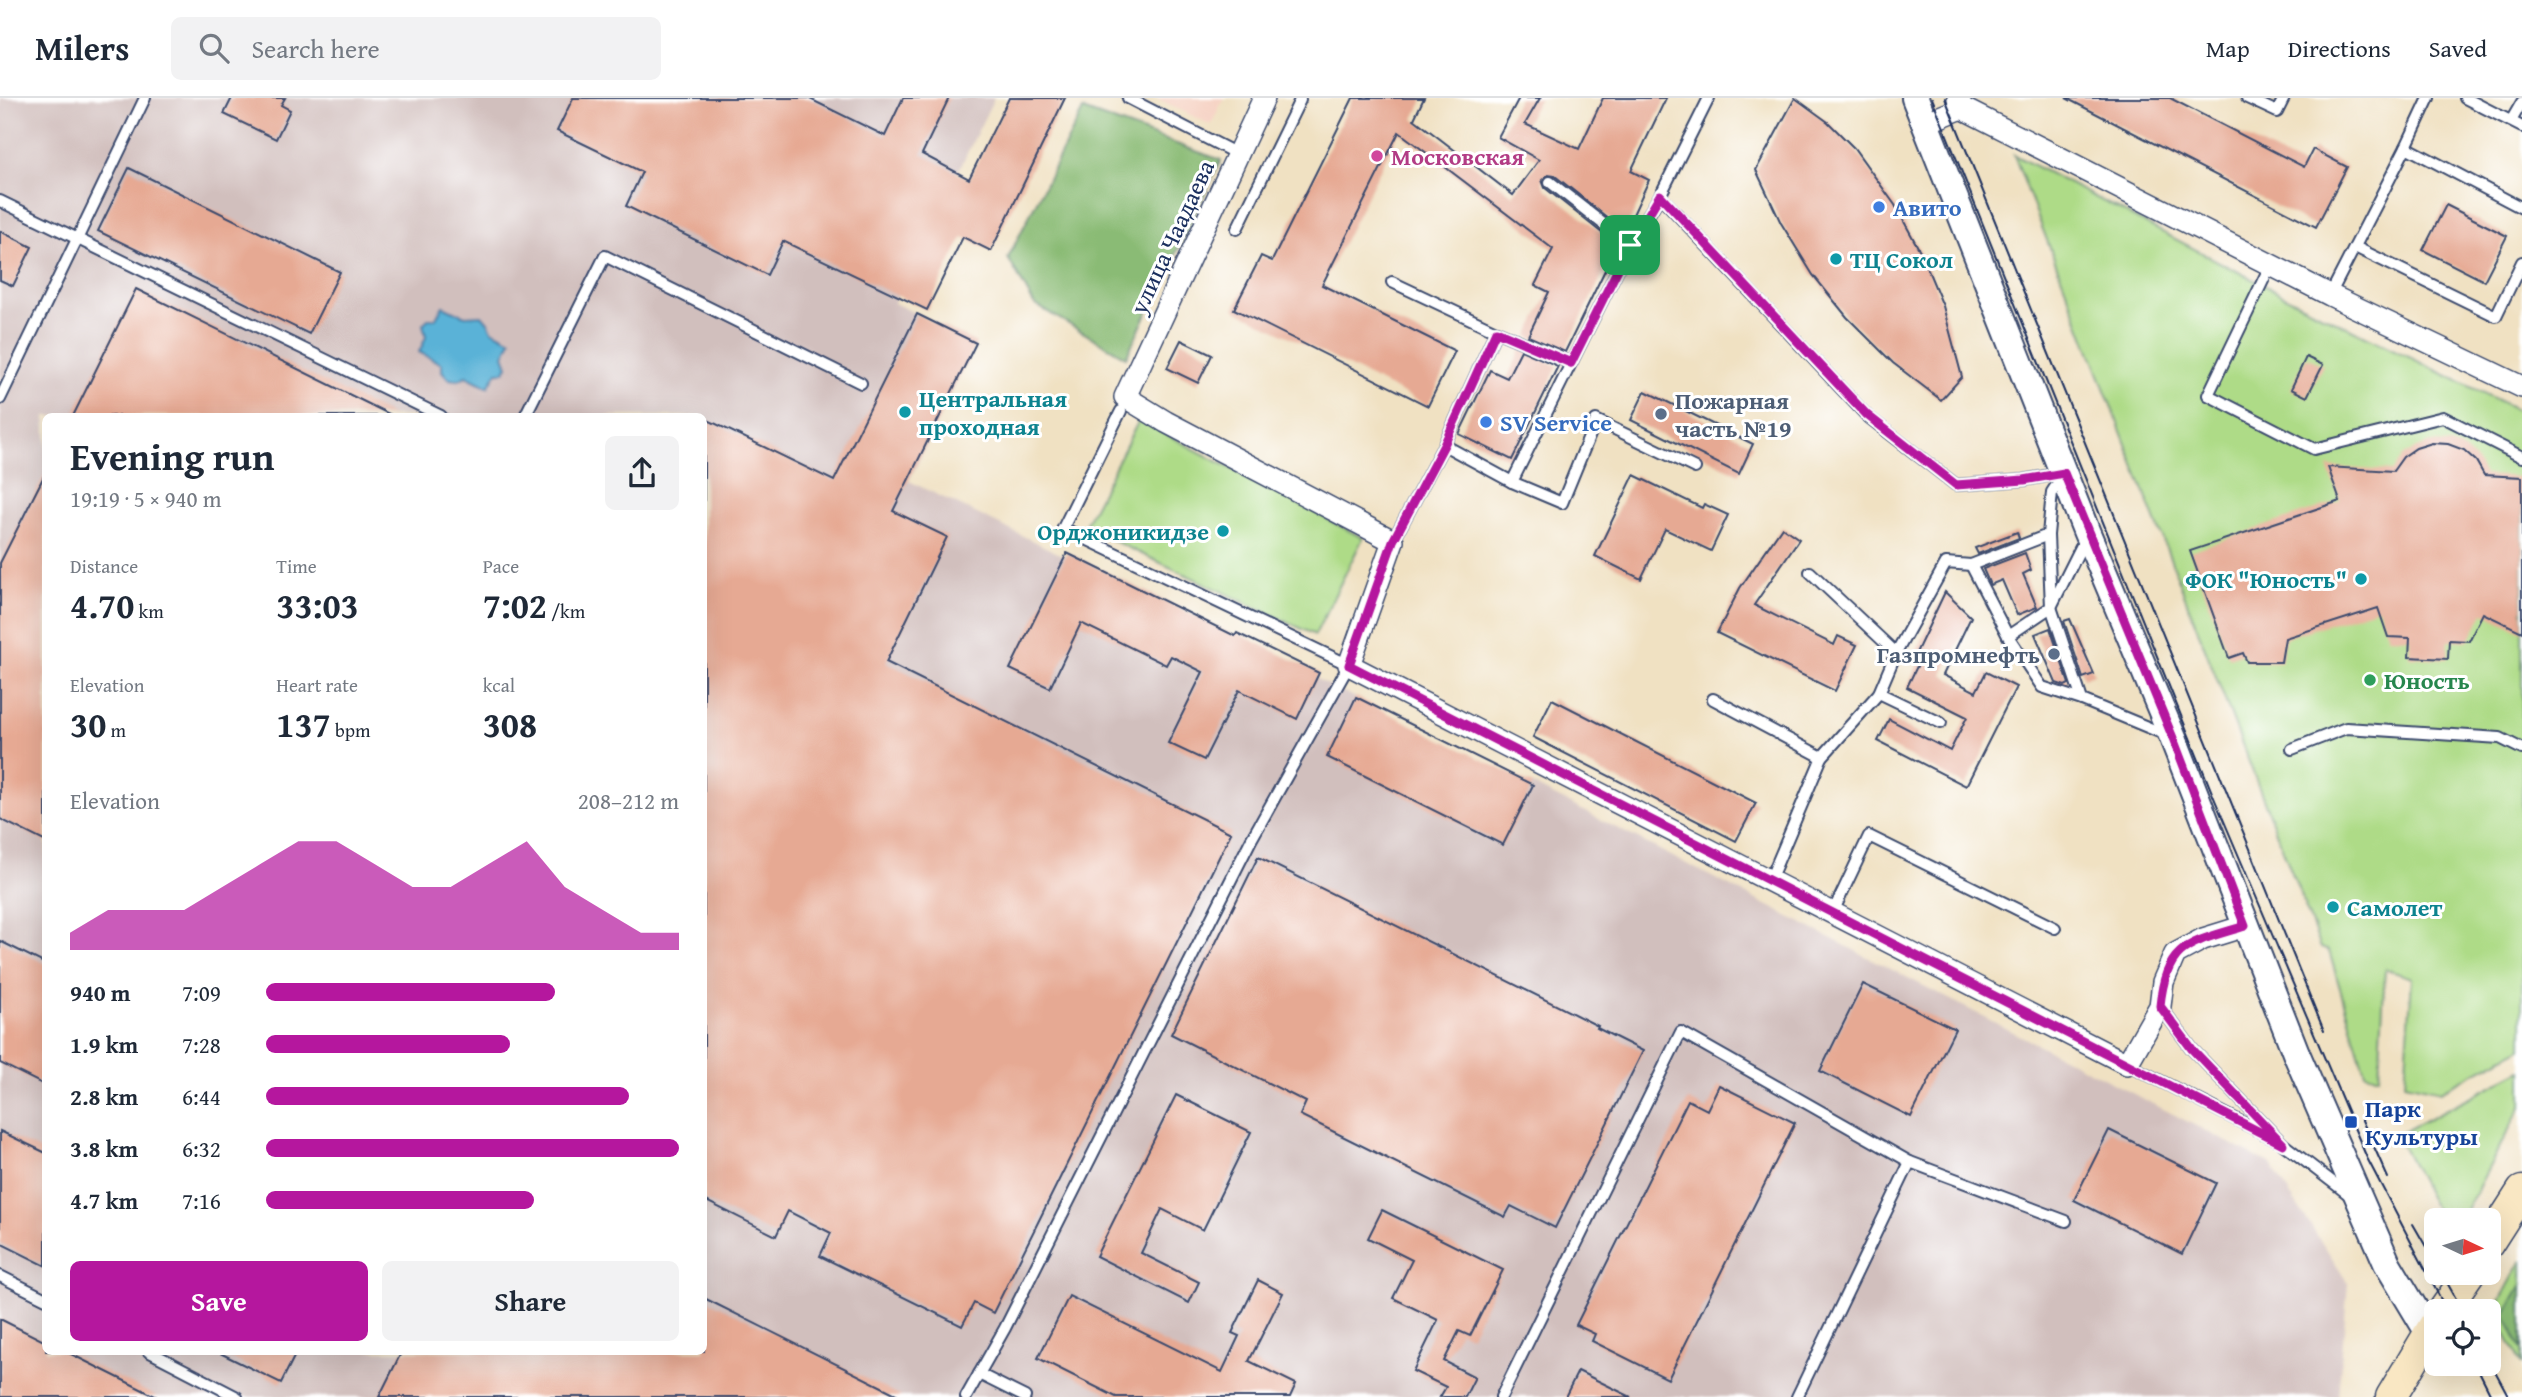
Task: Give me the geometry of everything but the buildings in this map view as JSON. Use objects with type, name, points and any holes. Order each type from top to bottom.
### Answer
[{"type":"main road","points":[[2501,1224],[2522,1191]]},
{"type":"main road","points":[[2391,1397],[2424,1342]]},
{"type":"street","name":"улица Чаадаева","points":[[1123,404],[1264,98]]},
{"type":"street","points":[[1915,98],[2087,533],[2173,738],[2245,926],[2359,1203],[2397,1283],[2424,1310]]},
{"type":"street","points":[[1925,123],[1960,103],[2330,295],[2522,387]]},
{"type":"street","points":[[1123,404],[1166,422],[1393,541],[1349,665],[2127,1064],[2160,1006],[2163,982],[2175,954],[2203,939],[2245,926]]},
{"type":"lane","points":[[0,399],[145,98]]},
{"type":"lane","points":[[1128,98],[1239,155]]},
{"type":"lane","points":[[1512,482],[1630,245],[1660,195],[1709,98]]},
{"type":"lane","points":[[2248,98],[2277,112],[2284,98]]},
{"type":"lane","points":[[2330,295],[2430,98]]},
{"type":"lane","points":[[2465,98],[2522,127]]},
{"type":"lane","points":[[1237,229],[1299,99]]},
{"type":"lane","points":[[2511,121],[2522,102]]},
{"type":"lane","points":[[2406,147],[2522,208]]},
{"type":"lane","points":[[1550,182],[1630,245]]},
{"type":"lane","points":[[1660,195],[1867,415],[1956,485],[2024,480],[2064,473]]},
{"type":"lane","points":[[0,201],[435,413]]},
{"type":"lane","points":[[2355,247],[2496,316],[2522,262]]},
{"type":"lane","points":[[526,413],[605,256],[861,383]]},
{"type":"lane","points":[[2272,264],[2208,395],[2314,449],[2443,417],[2522,457]]},
{"type":"lane","points":[[1392,282],[1571,363]]},
{"type":"lane","points":[[1393,541],[1444,445],[1496,331]]},
{"type":"lane","points":[[966,1397],[1005,1328],[1251,841],[1349,665],[1063,528],[1123,404]]},
{"type":"lane","points":[[1444,445],[1512,482],[1562,503],[1596,420],[1695,468]]},
{"type":"lane","points":[[2064,473],[2052,492],[2048,535],[2051,607],[2082,700]]},
{"type":"lane","points":[[2008,636],[2051,607],[2087,533]]},
{"type":"lane","points":[[1770,880],[1822,757],[1880,693],[1896,653],[1947,563],[1970,565],[2048,535]]},
{"type":"lane","points":[[1970,565],[2008,636],[2042,687],[2082,700],[2173,738]]},
{"type":"lane","points":[[1810,572],[1896,653]]},
{"type":"lane","points":[[1880,693],[1941,723]]},
{"type":"lane","points":[[1713,699],[1822,757]]},
{"type":"lane","points":[[2292,750],[2346,728],[2500,738],[2522,749]]},
{"type":"lane","points":[[1833,912],[1869,836],[2055,928]]},
{"type":"lane","points":[[2160,1006],[2192,1049],[2283,1144],[2359,1203]]},
{"type":"lane","points":[[1501,1397],[1681,1032],[1910,1162],[2066,1221]]},
{"type":"lane","points":[[2127,1064],[2283,1144]]},
{"type":"lane","points":[[1797,1397],[1910,1162]]},
{"type":"lane","points":[[0,1276],[42,1297]]},
{"type":"lane","points":[[156,1355],[237,1397]]},
{"type":"lane","points":[[979,1374],[1025,1397]]},
{"type":"shaded area","points":[[0,98],[994,98],[894,303],[976,343],[909,481],[1064,556],[1067,552],[1235,636],[1237,633],[1319,673],[1317,679],[1533,785],[2270,1164],[2348,1283],[2338,1397],[0,1397]]},
{"type":"shaded area","points":[[1156,98],[1224,98],[1211,125]]},
{"type":"green space","points":[[1083,110],[1221,160],[1126,357],[1034,304],[1008,258]]},
{"type":"green space","name":"Юность","points":[[2014,155],[2300,304],[2522,412],[2522,1048],[2441,1091],[2405,1083],[2412,978],[2385,969],[2379,1076],[2365,1073],[2329,951],[2321,948]]},
{"type":"green space","points":[[1139,420],[1363,538],[1315,635],[1084,527]]},
{"type":"green space","points":[[2522,1070],[2522,1105],[2467,1208],[2435,1208],[2397,1135]]},
{"type":"green space","points":[[2522,1260],[2522,1365],[2501,1325],[2501,1299]]},
{"type":"green space","points":[[2522,1284],[2522,1351],[2505,1315]]},
{"type":"water","points":[[443,306],[465,316],[482,315],[492,330],[511,340],[504,355],[508,366],[504,372],[497,372],[488,387],[466,376],[459,380],[449,379],[442,371],[442,364],[419,352],[426,337],[423,324],[428,319],[435,319]]},
{"type":"tram line","points":[[1932,98],[2215,800],[2367,1158],[2441,1299]]},
{"type":"tram line","points":[[1945,98],[2324,1031]]},
{"type":"tram line","points":[[2361,1118],[2388,1178]]},
{"type":"tram line","points":[[2413,1224],[2424,1243]]},
{"type":"tram line","points":[[2448,1285],[2456,1299]]},
{"type":"tram line","points":[[2482,1376],[2492,1397]]},
{"type":"tram line","points":[[2498,1376],[2509,1397]]},
{"type":"place","name":"Московская","points":[[1377,156]]},
{"type":"place","name":"Авито","points":[[1879,207]]},
{"type":"place","name":"ТЦ Сокол","points":[[1836,259]]},
{"type":"place","name":"Центральная проходная","points":[[905,412]]},
{"type":"place","name":"Пожарная часть №19","points":[[1661,414]]},
{"type":"place","name":"SV Service","points":[[1486,422]]},
{"type":"place","name":"Орджоникидзе","points":[[1223,531]]},
{"type":"place","name":"ФОК \"Юность\"","points":[[2361,579]]},
{"type":"place","name":"Газпромнефть","points":[[2054,654]]},
{"type":"place","name":"Юность","points":[[2370,680]]},
{"type":"place","name":"Самолет","points":[[2333,907]]},
{"type":"place","name":"Парк Культуры","points":[[2351,1122]]},
{"type":"route","points":[[1660,195],[1867,415],[1956,485],[2024,480],[2064,473],[2173,738],[2245,926],[2203,939],[2175,954],[2163,982],[2160,1006],[2192,1049],[2283,1144],[1349,665],[1393,541],[1444,445],[1496,331],[1571,363],[1630,245],[1660,195]]}]
